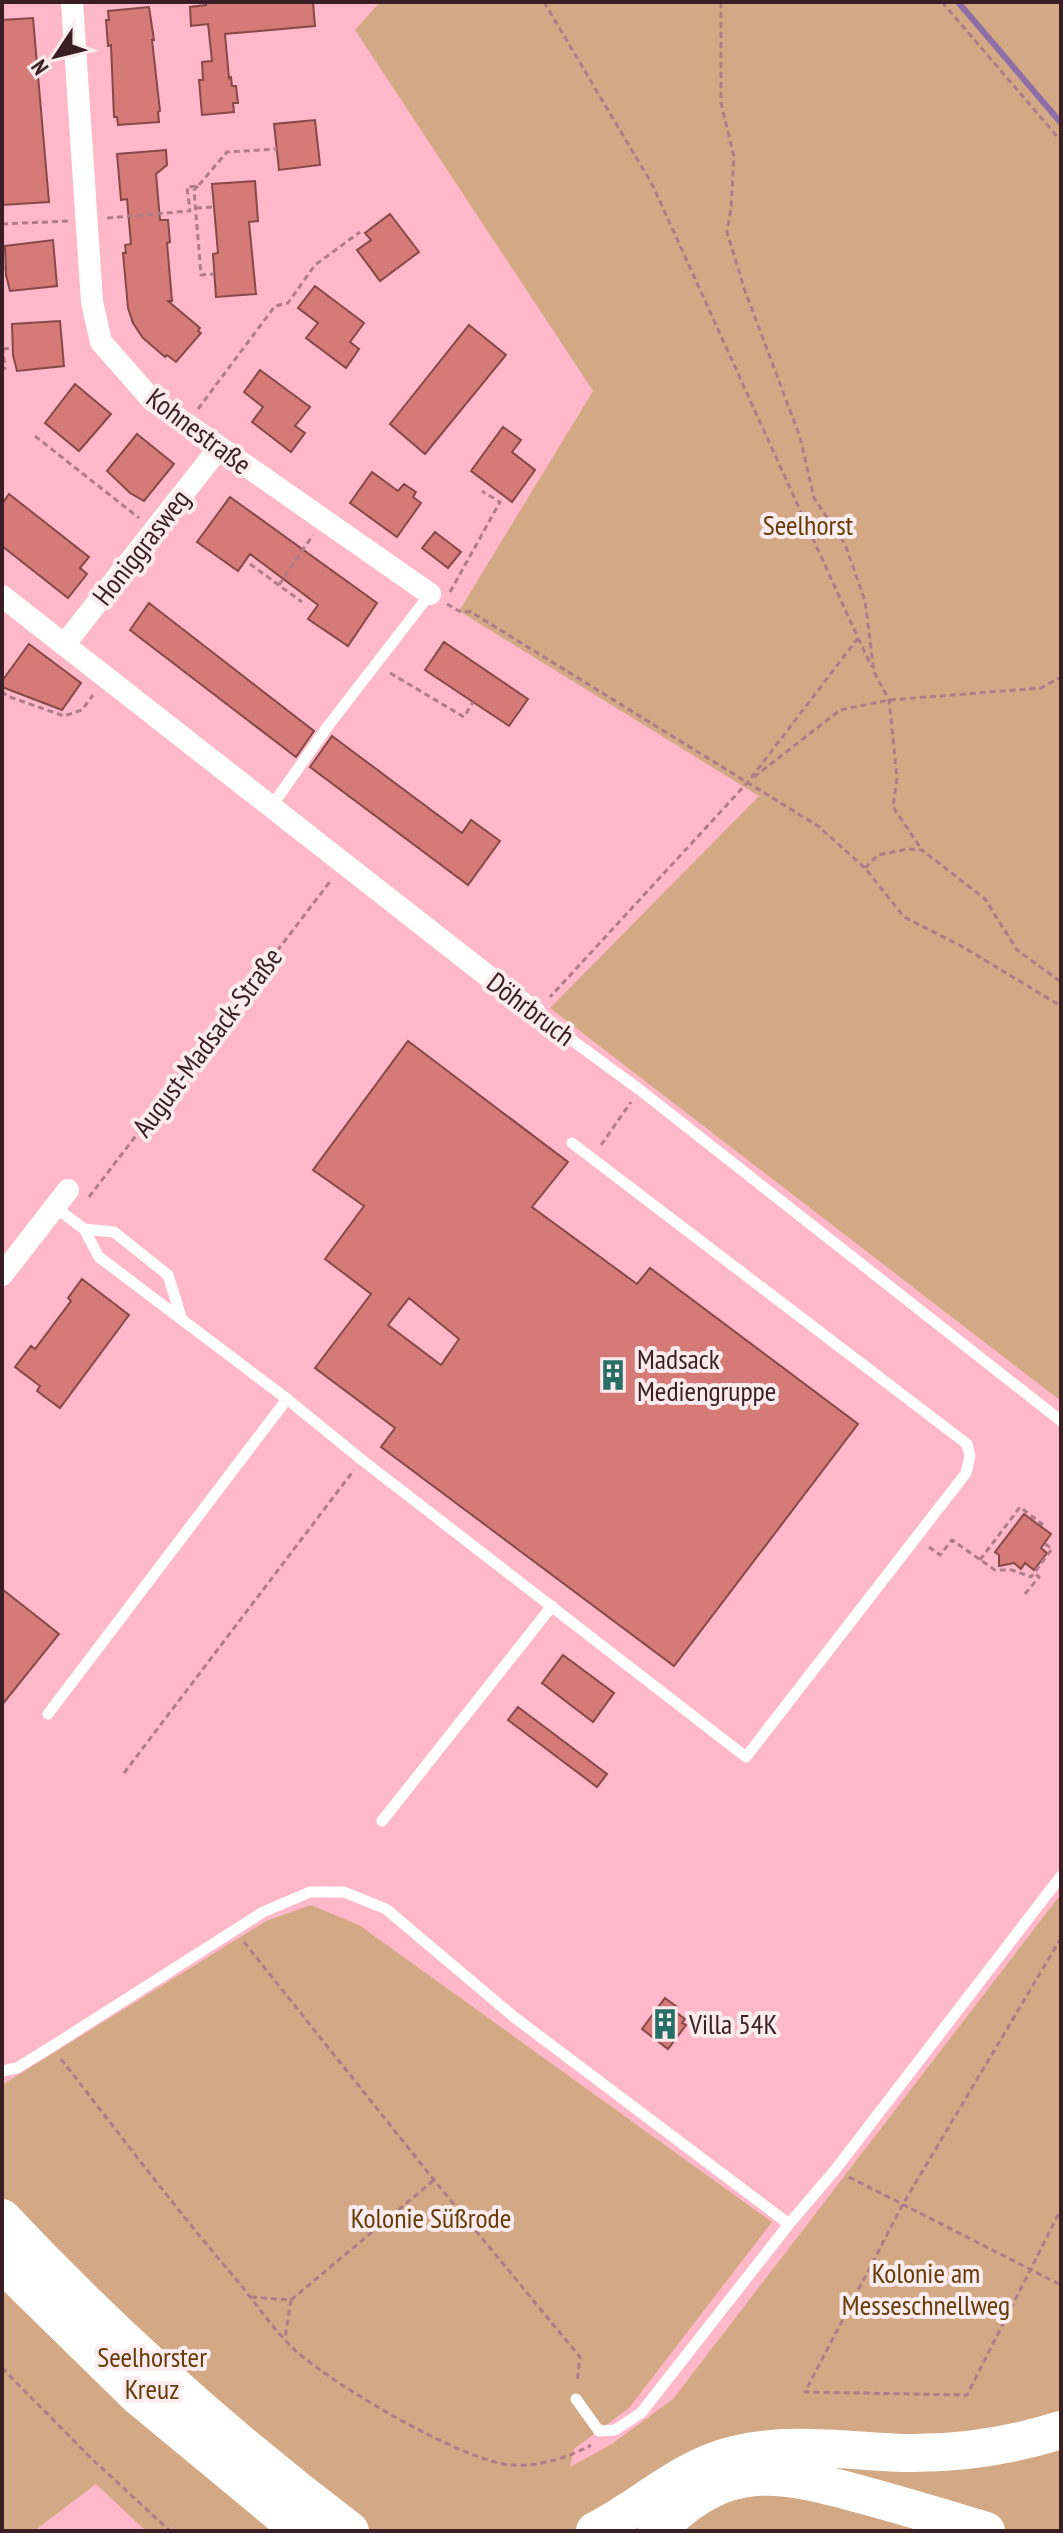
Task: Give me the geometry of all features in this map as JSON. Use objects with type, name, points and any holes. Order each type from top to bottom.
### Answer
[{"type":"highway","points":[[2,2218],[84,2302],[226,2433],[350,2531]]},
{"type":"highway","points":[[2,2263],[137,2395],[301,2531]]},
{"type":"highway","points":[[595,2531],[710,2462],[764,2449],[915,2453],[981,2449],[1061,2430]]},
{"type":"highway","points":[[786,2477],[852,2449]]},
{"type":"highway","points":[[657,2531],[693,2498],[714,2487],[739,2479],[786,2477],[827,2485],[986,2531]]},
{"type":"highway","points":[[290,2486],[373,2531]]},
{"type":"street","name":"Kohnestraße","points":[[72,2],[92,302],[101,342],[152,400],[437,598]]},
{"type":"street","name":"Honiggrasweg","points":[[64,645],[219,448]]},
{"type":"street","name":"Döhrbruch","points":[[2,596],[535,1013]]},
{"type":"street","points":[[2,1275],[65,1205]]},
{"type":"lane","points":[[271,808],[376,664],[437,598]]},
{"type":"lane","name":"Döhrbruch","points":[[535,1013],[640,1090],[1061,1421]]},
{"type":"lane","points":[[65,1205],[84,1229],[99,1257],[287,1399],[746,1757],[966,1473],[970,1456],[967,1444],[572,1143]]},
{"type":"lane","points":[[84,1229],[114,1232],[168,1275],[181,1318]]},
{"type":"lane","points":[[48,1714],[287,1399]]},
{"type":"lane","points":[[382,1821],[552,1606]]},
{"type":"lane","points":[[576,2399],[599,2431],[615,2430],[641,2413],[835,2170],[1061,1876]]},
{"type":"lane","points":[[2,2071],[17,2068],[263,1912],[310,1892],[344,1892],[386,1909],[514,2017],[789,2224]]},
{"type":"path","points":[[544,2],[653,186],[889,700],[897,778],[893,807],[922,850],[985,899],[1017,950],[1061,982]]},
{"type":"path","points":[[721,2],[721,103],[734,157],[727,232],[744,288],[800,437],[814,498],[845,544],[865,601],[876,675]]},
{"type":"path","points":[[942,2],[1061,141]]},
{"type":"path","points":[[214,274],[201,275],[194,190],[227,152],[277,149]]},
{"type":"path","points":[[2,224],[190,211],[187,187],[198,186]]},
{"type":"path","points":[[196,208],[214,207]]},
{"type":"path","points":[[186,425],[275,306],[288,303],[315,265],[360,232]]},
{"type":"path","points":[[2,337],[5,370]]},
{"type":"path","points":[[3,349],[12,348]]},
{"type":"path","points":[[35,436],[154,530]]},
{"type":"path","points":[[482,491],[500,502],[494,517],[437,598],[459,611],[471,612],[818,826],[865,868],[904,917],[963,947],[1061,1006]]},
{"type":"path","points":[[279,585],[323,521]]},
{"type":"path","points":[[250,564],[302,602]]},
{"type":"path","points":[[535,1013],[748,782],[858,638]]},
{"type":"path","points":[[376,664],[464,717],[473,702]]},
{"type":"path","points":[[748,782],[840,710],[889,700],[1041,688],[1061,677]]},
{"type":"path","points":[[2,691],[7,696],[64,716],[82,710],[106,679]]},
{"type":"path","points":[[865,868],[878,855],[908,849],[922,850]]},
{"type":"path","name":"August-Madsack-Straße","points":[[65,1205],[343,865]]},
{"type":"path","points":[[592,1158],[640,1090]]},
{"type":"path","points":[[124,1773],[362,1460]]},
{"type":"path","points":[[980,1560],[1020,1507],[1042,1524],[1040,1526]]},
{"type":"path","points":[[916,1537],[940,1555],[952,1540],[995,1570],[1012,1570],[1031,1577],[1052,1549],[1044,1543]]},
{"type":"path","points":[[1025,1594],[1039,1577],[1034,1573]]},
{"type":"path","points":[[234,1930],[580,2357],[576,2399]]},
{"type":"path","points":[[1061,1938],[903,2204],[805,2392],[967,2395],[1061,2209]]},
{"type":"path","points":[[51,2047],[190,2224],[285,2338],[296,2351],[319,2368],[375,2404],[468,2455],[511,2465],[562,2459],[592,2444],[599,2431]]},
{"type":"path","points":[[835,2170],[1061,2285]]},
{"type":"path","points":[[285,2338],[291,2300],[434,2180]]},
{"type":"path","points":[[251,2297],[291,2300]]},
{"type":"path","points":[[2,2368],[92,2459],[170,2531]]},
{"type":"green space","name":"Seelhorst","points":[[380,2],[1061,2],[1061,1401],[550,1008],[759,796],[459,611],[593,391],[355,30]]},
{"type":"green space","points":[[1061,1894],[1061,2531],[146,2531],[96,2484],[34,2531],[2,2531],[2,2085],[266,1921],[311,1905],[359,1925],[772,2222],[629,2408],[574,2449],[570,2467],[612,2444],[673,2399]]},
{"type":"building","points":[[206,2],[313,2],[315,26],[225,34],[229,78],[232,86],[236,86],[238,103],[233,103],[234,112],[202,115],[199,80],[203,80],[202,62],[212,61],[208,24],[191,26],[190,7],[206,5]]},
{"type":"building","points":[[149,7],[159,122],[118,125],[117,117],[114,117],[111,45],[108,46],[106,20],[109,20],[108,11]]},
{"type":"building","points":[[33,18],[49,202],[2,205],[2,20]]},
{"type":"building","points":[[315,120],[320,165],[279,170],[274,124]]},
{"type":"building","points":[[166,150],[167,165],[156,174],[160,220],[168,220],[172,301],[168,301],[200,328],[198,331],[201,333],[176,362],[167,355],[165,357],[143,338],[128,308],[123,253],[126,253],[125,245],[131,244],[127,199],[121,200],[117,154]]},
{"type":"building","points":[[255,181],[258,221],[249,222],[256,294],[216,297],[213,254],[218,253],[212,184]]},
{"type":"building","points":[[390,214],[419,252],[380,281],[357,250],[371,240],[365,233]]},
{"type":"building","points":[[53,240],[57,286],[10,291],[5,246]]},
{"type":"building","points":[[315,286],[364,323],[350,342],[359,349],[346,368],[306,338],[318,323],[298,308]]},
{"type":"building","points":[[60,321],[64,366],[17,371],[12,324]]},
{"type":"building","points":[[469,325],[506,355],[425,454],[390,424]]},
{"type":"building","points":[[260,370],[310,407],[295,426],[305,433],[291,452],[252,422],[263,407],[244,392]]},
{"type":"building","points":[[75,384],[111,414],[79,451],[45,423]]},
{"type":"building","points":[[503,427],[521,440],[512,452],[535,470],[512,502],[471,471]]},
{"type":"building","points":[[137,434],[174,464],[144,501],[130,493],[107,471]]},
{"type":"building","points":[[372,472],[398,491],[404,484],[416,492],[413,497],[421,503],[397,537],[350,503]]},
{"type":"building","points":[[9,494],[89,557],[80,568],[87,574],[68,598],[2,546],[2,504]]},
{"type":"building","points":[[230,497],[377,603],[348,646],[308,619],[318,605],[250,554],[238,571],[197,542]]},
{"type":"building","points":[[435,532],[461,552],[448,568],[422,548]]},
{"type":"building","points":[[149,603],[314,731],[296,757],[130,630]]},
{"type":"building","points":[[444,642],[528,699],[509,726],[425,670]]},
{"type":"building","points":[[29,644],[81,683],[62,710],[2,687],[2,681]]},
{"type":"building","points":[[332,736],[462,833],[471,820],[500,841],[468,885],[310,767]]},
{"type":"building","name":"Madsack Mediengruppe","points":[[408,1041],[568,1162],[532,1207],[637,1284],[650,1268],[858,1424],[674,1666],[381,1447],[395,1428],[315,1368],[371,1294],[325,1259],[364,1206],[313,1170]],"holes":[[[409,1298],[459,1339],[441,1365],[388,1325]]]},
{"type":"building","points":[[82,1279],[129,1315],[60,1408],[37,1391],[40,1386],[15,1367],[31,1346],[35,1349],[71,1301],[68,1298]]},
{"type":"building","points":[[1024,1514],[1051,1534],[1041,1548],[1047,1553],[1034,1570],[1025,1563],[1021,1569],[1014,1563],[999,1566],[999,1555],[995,1552]]},
{"type":"building","points":[[2,1589],[59,1634],[2,1705]]},
{"type":"building","points":[[563,1655],[614,1693],[593,1722],[542,1683]]},
{"type":"building","points":[[518,1707],[607,1774],[597,1787],[508,1720]]},
{"type":"building","name":"Villa 54K","points":[[665,1998],[677,2007],[674,2011],[685,2019],[682,2023],[686,2025],[668,2049],[642,2029]]},
{"type":"waterway","points":[[958,2],[1061,123]]},
{"type":"place","name":"Madsack Mediengruppe","points":[[613,1375]]},
{"type":"place","name":"Villa 54K","points":[[665,2024]]},
{"type":"park label","name":"Kolonie Süßrode","points":[[431,2218]]},
{"type":"park label","name":"Kolonie am Messeschnellweg","points":[[926,2289]]},
{"type":"park label","name":"Seelhorster Kreuz","points":[[152,2373]]}]
